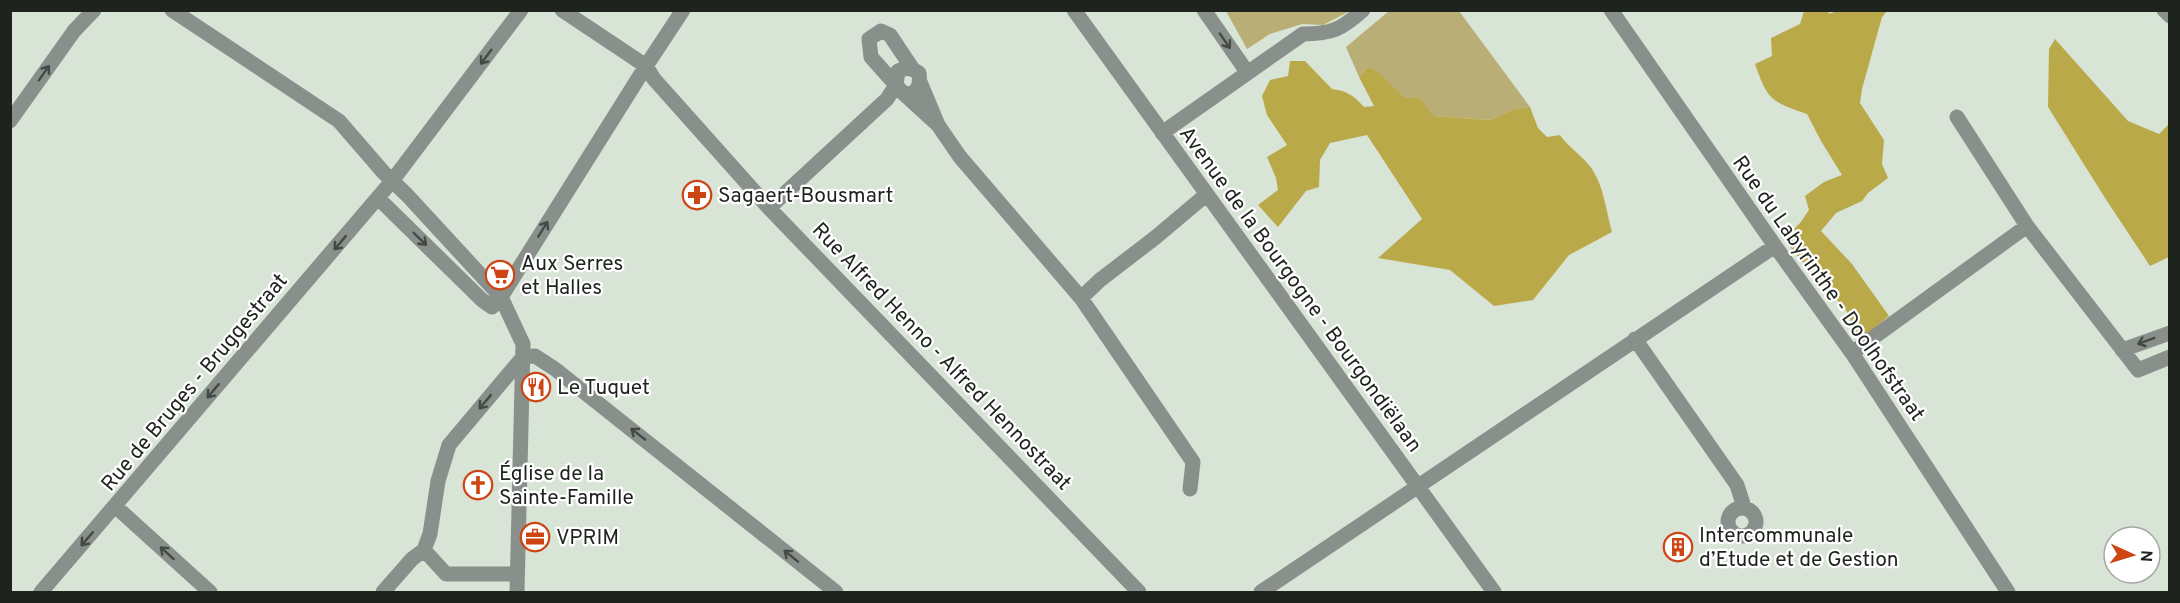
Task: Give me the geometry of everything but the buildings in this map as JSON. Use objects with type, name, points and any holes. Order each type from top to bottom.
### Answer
[{"type":"street","points":[[10,121],[74,31],[94,10]]},
{"type":"street","points":[[172,10],[339,121],[501,297],[523,344],[517,592]]},
{"type":"street","name":"Rue de Bruges - Bruggestraat","points":[[40,592],[378,198],[521,10]]},
{"type":"street","name":"Rue Alfred Henno - Alfred Hennostraat","points":[[562,10],[646,66],[654,79],[769,208],[1139,592]]},
{"type":"street","points":[[378,198],[482,300],[492,307],[501,297],[683,10]]},
{"type":"street","name":"Avenue de la Bourgogne - Bourgondiëlaan","points":[[1074,10],[1494,592]]},
{"type":"street","points":[[1204,10],[1247,72]]},
{"type":"street","points":[[1162,133],[1303,34],[1327,34],[1349,23],[1363,10]]},
{"type":"street","name":"Rue du Labyrinthe - Doolhofstraat","points":[[1611,10],[1774,246],[1852,353],[2008,592]]},
{"type":"street","points":[[2164,10],[2169,15]]},
{"type":"street","points":[[938,126],[920,82],[919,73],[912,68],[890,35],[881,31],[869,39],[871,57],[899,89],[938,126],[960,157],[1082,298],[1192,462],[1190,489]]},
{"type":"street","points":[[899,89],[898,71],[912,68]]},
{"type":"street","points":[[899,89],[912,94],[917,90],[920,82]]},
{"type":"street","points":[[769,208],[899,89]]},
{"type":"street","points":[[1957,117],[2027,226],[2138,370],[2169,357]]},
{"type":"street","points":[[1082,298],[1100,280],[1207,194]]},
{"type":"street","points":[[1852,353],[2027,226]]},
{"type":"street","points":[[1261,592],[1774,246]]},
{"type":"street","points":[[2122,350],[2169,333]]},
{"type":"street","points":[[1635,339],[1737,485],[1744,507]]},
{"type":"street","points":[[383,592],[412,559],[424,550],[430,534],[438,481],[449,445],[523,357],[535,356],[555,369],[831,591]]},
{"type":"street","points":[[115,506],[210,592]]},
{"type":"street","points":[[424,550],[446,574],[517,574]]},
{"type":"shaded area","points":[[1226,11],[1350,11],[1323,25],[1302,24],[1270,34],[1247,49]]},
{"type":"shaded area","points":[[1389,11],[1459,11],[1530,107],[1515,109],[1490,120],[1432,116],[1420,98],[1405,98],[1368,67],[1359,77],[1346,47]]},
{"type":"shaded area","points":[[1804,11],[1830,11],[1828,14],[1838,11],[1887,11],[1882,17],[1860,103],[1884,140],[1882,164],[1888,178],[1868,193],[1862,201],[1836,213],[1821,231],[1852,264],[1889,316],[1860,340],[1845,308],[1815,278],[1784,239],[1809,210],[1805,196],[1824,182],[1842,175],[1807,114],[1772,98],[1755,64],[1772,56],[1771,38],[1800,24]]},
{"type":"shaded area","points":[[2055,39],[2128,121],[2159,134],[2169,124],[2169,257],[2150,266],[2048,107],[2049,49]]},
{"type":"shaded area","points":[[1290,61],[1305,61],[1332,89],[1350,95],[1364,107],[1374,106],[1359,77],[1368,67],[1379,73],[1405,98],[1420,98],[1433,116],[1490,120],[1515,109],[1530,107],[1538,128],[1547,137],[1560,135],[1592,169],[1602,191],[1612,232],[1569,255],[1533,300],[1494,306],[1450,270],[1378,258],[1422,219],[1367,135],[1330,143],[1320,160],[1319,187],[1306,191],[1278,227],[1258,205],[1278,190],[1276,178],[1267,157],[1287,145],[1267,115],[1262,96],[1270,80],[1288,76]]},
{"type":"place","name":"Sagaert-Bousmart","points":[[697,195]]},
{"type":"place","name":"Aux Serres et Halles","points":[[500,275]]},
{"type":"place","name":"Le Tuquet","points":[[536,387]]},
{"type":"place","name":"Église de la Sainte-Famille","points":[[478,485]]},
{"type":"place","name":"VPRIM","points":[[535,537]]},
{"type":"place","name":"Intercommunale d’Etude et de Gestion","points":[[1678,547]]}]
